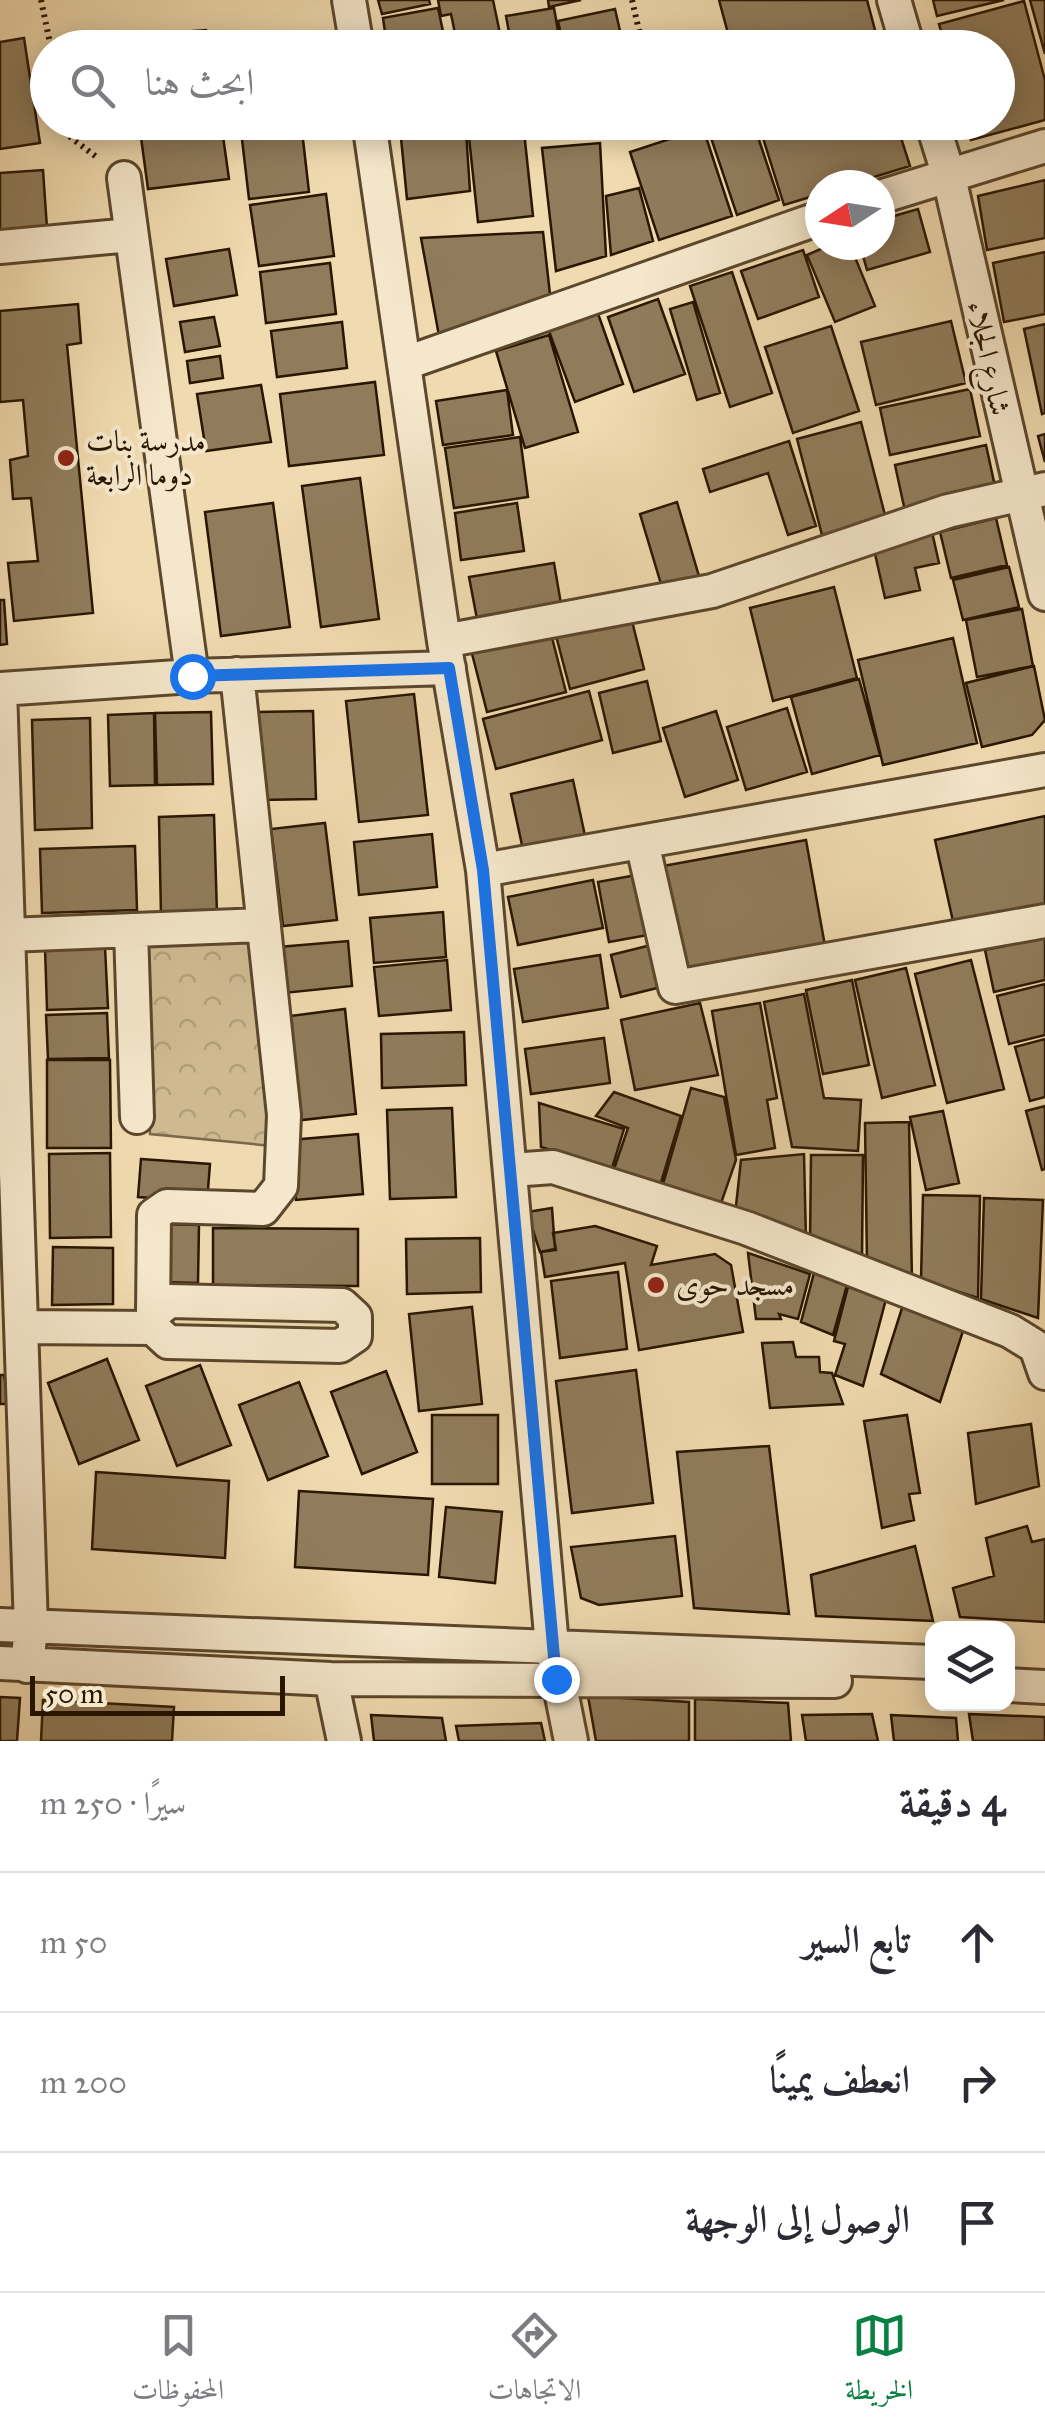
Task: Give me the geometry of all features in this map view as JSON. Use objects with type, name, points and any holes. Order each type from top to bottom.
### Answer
[{"type":"street","points":[[350,0],[354,30]]},
{"type":"street","points":[[894,0],[903,30]]},
{"type":"street","points":[[371,140],[446,654],[483,870],[552,1646],[571,1741]]},
{"type":"street","name":"شارع الجلاء","points":[[938,140],[1032,493],[1045,594]]},
{"type":"street","points":[[895,191],[1045,146]]},
{"type":"street","points":[[124,178],[192,676]]},
{"type":"street","points":[[406,363],[805,223]]},
{"type":"street","points":[[0,247],[131,235]]},
{"type":"street","points":[[925,1682],[331,1679],[14,1664],[14,1336],[0,689],[237,674],[446,654],[712,591],[948,511],[1032,493]]},
{"type":"street","points":[[14,1336],[153,1321],[169,1301],[342,1305],[355,1317],[355,1336],[340,1346],[168,1342],[153,1321],[154,1215],[168,1206],[262,1209],[281,1186],[284,1115],[237,674]]},
{"type":"street","points":[[483,870],[1045,770]]},
{"type":"street","points":[[642,842],[675,987],[1045,921]]},
{"type":"street","points":[[5,924],[131,930],[264,925]]},
{"type":"street","points":[[131,930],[137,1118]]},
{"type":"street","points":[[511,1170],[553,1167],[746,1228],[1010,1331],[1036,1347],[1044,1380]]},
{"type":"street","points":[[16,1627],[925,1662]]},
{"type":"street","points":[[1015,1664],[1045,1665]]},
{"type":"street","points":[[331,1679],[344,1741]]},
{"type":"street","points":[[1015,1685],[1045,1687]]},
{"type":"path","points":[[42,0],[48,30]]},
{"type":"path","points":[[632,0],[639,30]]},
{"type":"path","points":[[74,140],[124,178]]},
{"type":"green space","points":[[255,942],[273,1146],[150,1134],[144,947]]},
{"type":"building","points":[[378,0],[429,0],[430,4],[382,14]]},
{"type":"building","points":[[438,0],[493,0],[499,30],[454,30],[451,14],[441,16]]},
{"type":"building","points":[[548,0],[581,0],[549,7]]},
{"type":"building","points":[[719,0],[867,0],[875,30],[727,30]]},
{"type":"building","points":[[933,0],[1004,0],[937,16]]},
{"type":"building","points":[[1030,0],[1045,0],[1045,54]]},
{"type":"building","points":[[1024,1],[1045,80],[1045,120],[1015,128],[1015,30],[941,30],[939,24]]},
{"type":"building","points":[[438,8],[443,30],[385,30],[383,18]]},
{"type":"building","points":[[554,8],[558,30],[509,30],[506,16]]},
{"type":"building","points":[[615,9],[620,30],[560,30],[558,21]]},
{"type":"building","points":[[24,38],[30,77],[30,140],[40,143],[0,149],[0,42]]},
{"type":"building","points":[[141,140],[224,140],[229,179],[148,189]]},
{"type":"building","points":[[242,140],[303,140],[309,192],[249,199]]},
{"type":"building","points":[[401,140],[467,140],[470,191],[407,199]]},
{"type":"building","points":[[469,140],[525,140],[533,216],[478,222]]},
{"type":"building","points":[[666,140],[707,140],[732,216],[659,240],[630,152]]},
{"type":"building","points":[[712,140],[759,140],[779,200],[737,215]]},
{"type":"building","points":[[764,140],[902,140],[910,166],[895,171],[805,170],[805,199],[784,205]]},
{"type":"building","points":[[600,143],[606,256],[556,271],[542,148]]},
{"type":"building","points":[[43,170],[47,228],[0,232],[0,173]]},
{"type":"building","points":[[1045,180],[1045,238],[987,250],[978,196]]},
{"type":"building","points":[[639,188],[653,241],[611,255],[606,196]]},
{"type":"building","points":[[326,194],[334,256],[259,266],[250,205]]},
{"type":"building","points":[[918,209],[930,252],[867,270],[864,260],[895,260],[895,216]]},
{"type":"building","points":[[543,232],[551,303],[440,341],[421,238]]},
{"type":"building","points":[[229,249],[237,295],[174,306],[166,259]]},
{"type":"building","points":[[803,250],[819,297],[758,319],[741,271]]},
{"type":"building","points":[[1045,252],[1045,314],[1004,322],[993,263]]},
{"type":"building","points":[[809,260],[856,260],[875,306],[835,322]]},
{"type":"building","points":[[330,263],[336,314],[266,323],[260,272]]},
{"type":"building","points":[[732,272],[772,393],[730,407],[690,286]]},
{"type":"building","points":[[658,299],[685,374],[634,392],[608,317]]},
{"type":"building","points":[[693,302],[720,393],[697,400],[670,309]]},
{"type":"building","points":[[78,304],[81,343],[67,345],[93,613],[14,621],[8,563],[38,561],[31,498],[13,499],[10,460],[28,456],[23,400],[0,402],[0,311]]},
{"type":"building","points":[[596,308],[623,384],[575,402],[547,326]]},
{"type":"building","points":[[214,317],[220,346],[185,352],[180,322]]},
{"type":"building","points":[[951,321],[966,383],[876,405],[861,342]]},
{"type":"building","points":[[342,322],[347,368],[277,377],[271,331]]},
{"type":"building","points":[[1045,324],[1045,413],[1042,414],[1024,329]]},
{"type":"building","points":[[831,326],[859,411],[793,433],[765,347]]},
{"type":"building","points":[[549,335],[578,432],[525,448],[496,351]]},
{"type":"building","points":[[220,356],[223,378],[190,383],[187,361]]},
{"type":"building","points":[[375,382],[384,455],[289,466],[280,394]]},
{"type":"building","points":[[261,385],[271,442],[206,451],[197,394]]},
{"type":"building","points":[[970,389],[980,436],[890,455],[880,408]]},
{"type":"building","points":[[507,390],[513,435],[443,445],[436,401]]},
{"type":"building","points":[[861,422],[886,519],[822,535],[797,439]]},
{"type":"building","points":[[1045,434],[1045,462],[1038,436]]},
{"type":"building","points":[[520,437],[528,497],[454,508],[445,448]]},
{"type":"building","points":[[789,441],[816,526],[788,535],[768,473],[710,492],[703,469]]},
{"type":"building","points":[[986,445],[999,505],[908,525],[895,465]]},
{"type":"building","points":[[360,478],[379,619],[321,627],[302,486]]},
{"type":"building","points":[[677,502],[701,583],[664,594],[640,514]]},
{"type":"building","points":[[273,503],[290,627],[221,636],[205,512]]},
{"type":"building","points":[[517,503],[524,551],[461,560],[455,513]]},
{"type":"building","points":[[996,518],[1007,565],[951,578],[940,532]]},
{"type":"building","points":[[932,532],[939,563],[915,568],[920,590],[885,598],[873,545]]},
{"type":"building","points":[[554,563],[561,604],[477,619],[469,577]]},
{"type":"building","points":[[1009,567],[1019,607],[963,620],[953,580]]},
{"type":"building","points":[[834,587],[857,678],[773,701],[750,608]]},
{"type":"building","points":[[0,600],[4,600],[7,644],[0,645]]},
{"type":"building","points":[[1022,609],[1033,666],[977,677],[966,620]]},
{"type":"building","points":[[630,613],[644,669],[570,689],[555,632]]},
{"type":"building","points":[[549,626],[566,692],[487,712],[470,646]]},
{"type":"building","points":[[953,638],[977,743],[883,765],[858,660]]},
{"type":"building","points":[[1034,666],[1045,720],[1032,735],[982,747],[966,683]]},
{"type":"building","points":[[859,679],[880,755],[812,774],[791,697]]},
{"type":"building","points":[[647,681],[661,741],[613,753],[599,693]]},
{"type":"building","points":[[589,691],[602,740],[496,769],[483,719]]},
{"type":"building","points":[[414,694],[428,815],[359,822],[346,701]]},
{"type":"building","points":[[787,708],[807,772],[746,790],[727,727]]},
{"type":"building","points":[[313,711],[316,799],[259,800],[257,712]]},
{"type":"building","points":[[716,711],[738,780],[685,797],[663,728]]},
{"type":"building","points":[[211,712],[213,784],[157,785],[155,713]]},
{"type":"building","points":[[154,713],[155,785],[110,786],[108,715]]},
{"type":"building","points":[[90,718],[92,828],[35,830],[32,720]]},
{"type":"building","points":[[573,780],[587,845],[525,859],[511,794]]},
{"type":"building","points":[[214,815],[217,914],[161,916],[159,817]]},
{"type":"building","points":[[1045,816],[1045,925],[958,944],[935,840]]},
{"type":"building","points":[[325,823],[337,920],[283,926],[271,829]]},
{"type":"building","points":[[432,834],[437,887],[359,895],[354,842]]},
{"type":"building","points":[[806,840],[825,946],[681,972],[663,866]]},
{"type":"building","points":[[135,846],[137,910],[42,913],[40,849]]},
{"type":"building","points":[[642,874],[653,934],[609,942],[598,882]]},
{"type":"building","points":[[593,880],[603,928],[518,945],[508,897]]},
{"type":"building","points":[[443,912],[446,957],[374,963],[370,918]]},
{"type":"building","points":[[1045,937],[1045,980],[994,992],[985,950]]},
{"type":"building","points":[[348,941],[352,986],[284,993],[279,947]]},
{"type":"building","points":[[651,945],[661,987],[621,997],[611,955]]},
{"type":"building","points":[[105,947],[108,1008],[47,1010],[45,948]]},
{"type":"building","points":[[600,955],[608,1008],[523,1022],[514,969]]},
{"type":"building","points":[[447,960],[451,1010],[379,1016],[374,967]]},
{"type":"building","points":[[971,960],[1004,1089],[947,1103],[915,974]]},
{"type":"building","points":[[906,968],[935,1085],[882,1098],[855,980]]},
{"type":"building","points":[[852,980],[869,1065],[823,1074],[806,990]]},
{"type":"building","points":[[1045,984],[1045,1035],[1009,1044],[997,996]]},
{"type":"building","points":[[804,994],[824,1098],[861,1100],[858,1151],[792,1147],[764,1002]]},
{"type":"building","points":[[700,1003],[718,1075],[635,1090],[621,1020]]},
{"type":"building","points":[[760,1003],[777,1098],[767,1100],[775,1148],[736,1155],[712,1011]]},
{"type":"building","points":[[345,1009],[356,1114],[302,1120],[290,1016]]},
{"type":"building","points":[[107,1013],[109,1058],[48,1059],[46,1015]]},
{"type":"building","points":[[464,1032],[466,1085],[382,1088],[381,1034]]},
{"type":"building","points":[[604,1038],[610,1083],[531,1094],[525,1049]]},
{"type":"building","points":[[1045,1039],[1045,1097],[1030,1101],[1015,1047]]},
{"type":"building","points":[[47,1060],[110,1060],[111,1148],[47,1148]]},
{"type":"building","points":[[691,1088],[724,1097],[736,1160],[718,1212],[661,1191]]},
{"type":"building","points":[[614,1092],[681,1116],[659,1189],[613,1172],[628,1128],[596,1116]]},
{"type":"building","points":[[539,1103],[624,1129],[612,1168],[541,1147]]},
{"type":"building","points":[[1045,1106],[1045,1169],[1042,1170],[1026,1111]]},
{"type":"building","points":[[452,1108],[456,1197],[390,1199],[387,1110]]},
{"type":"building","points":[[943,1111],[959,1183],[926,1190],[910,1117]]},
{"type":"building","points":[[909,1122],[912,1280],[867,1263],[865,1123]]},
{"type":"building","points":[[358,1134],[363,1194],[296,1200],[291,1140]]},
{"type":"building","points":[[110,1153],[111,1237],[50,1238],[49,1154]]},
{"type":"building","points":[[804,1154],[806,1241],[735,1215],[741,1160]]},
{"type":"building","points":[[811,1155],[863,1155],[862,1259],[810,1243]]},
{"type":"building","points":[[141,1159],[210,1164],[207,1202],[138,1197]]},
{"type":"building","points":[[923,1195],[980,1196],[978,1298],[921,1280]]},
{"type":"building","points":[[984,1198],[1043,1200],[1038,1318],[981,1299]]},
{"type":"building","points":[[552,1208],[555,1249],[540,1252],[527,1212]]},
{"type":"building","points":[[162,1224],[199,1225],[198,1283],[161,1282]]},
{"type":"building","points":[[595,1226],[657,1246],[651,1265],[715,1254],[731,1265],[743,1332],[639,1350],[625,1263],[545,1277],[541,1252],[556,1250],[553,1233]]},
{"type":"building","points":[[213,1228],[358,1229],[358,1286],[213,1285]]},
{"type":"building","points":[[480,1238],[481,1292],[407,1294],[406,1239]]},
{"type":"building","points":[[53,1247],[113,1248],[113,1304],[52,1305]]},
{"type":"building","points":[[748,1253],[810,1274],[798,1319],[779,1314],[781,1319],[756,1319]]},
{"type":"building","points":[[618,1272],[627,1349],[560,1358],[551,1281]]},
{"type":"building","points":[[814,1273],[847,1285],[833,1335],[801,1322]]},
{"type":"building","points":[[848,1287],[886,1299],[863,1386],[835,1375],[845,1344],[834,1341]]},
{"type":"building","points":[[903,1305],[964,1328],[940,1402],[881,1374]]},
{"type":"building","points":[[472,1307],[482,1404],[419,1411],[409,1314]]},
{"type":"building","points":[[793,1342],[796,1357],[819,1357],[820,1372],[832,1373],[843,1404],[770,1408],[762,1343]]},
{"type":"building","points":[[107,1359],[139,1440],[79,1464],[48,1383]]},
{"type":"building","points":[[200,1365],[231,1445],[177,1466],[146,1386]]},
{"type":"building","points":[[636,1370],[653,1503],[572,1513],[556,1381]]},
{"type":"building","points":[[386,1371],[417,1452],[362,1474],[331,1392]]},
{"type":"building","points":[[0,1375],[4,1375],[9,1404],[0,1404]]},
{"type":"building","points":[[299,1382],[328,1456],[268,1480],[239,1405]]},
{"type":"building","points":[[432,1415],[498,1415],[498,1484],[432,1484]]},
{"type":"building","points":[[907,1415],[920,1493],[909,1494],[914,1520],[882,1528],[864,1421]]},
{"type":"building","points":[[1031,1424],[1039,1486],[976,1504],[968,1433]]},
{"type":"building","points":[[769,1446],[789,1614],[694,1608],[677,1452]]},
{"type":"building","points":[[96,1472],[229,1481],[225,1558],[92,1549]]},
{"type":"building","points":[[299,1491],[433,1499],[428,1575],[295,1567]]},
{"type":"building","points":[[446,1507],[502,1512],[495,1583],[439,1577]]},
{"type":"building","points":[[1027,1526],[1032,1542],[1045,1539],[1045,1622],[960,1617],[953,1588],[994,1576],[986,1538]]},
{"type":"building","points":[[675,1536],[682,1596],[599,1605],[581,1598],[571,1547]]},
{"type":"building","points":[[915,1546],[933,1621],[816,1616],[811,1575]]},
{"type":"building","points":[[588,1696],[689,1702],[689,1741],[596,1741]]},
{"type":"building","points":[[0,1697],[20,1698],[17,1741],[0,1741]]},
{"type":"building","points":[[695,1699],[788,1703],[791,1741],[695,1741]]},
{"type":"building","points":[[43,1700],[174,1707],[172,1741],[41,1741]]},
{"type":"building","points":[[872,1714],[878,1741],[806,1741],[802,1715]]},
{"type":"building","points":[[969,1714],[1045,1717],[1045,1741],[973,1741]]},
{"type":"building","points":[[371,1715],[442,1718],[446,1741],[374,1741]]},
{"type":"building","points":[[891,1715],[956,1718],[958,1741],[894,1741]]},
{"type":"building","points":[[541,1723],[545,1741],[459,1741],[456,1726]]},
{"type":"place","name":"مدرسة بنات دوما الرابعة","points":[[66,458]]},
{"type":"place","name":"مسجد حوى","points":[[656,1285]]},
{"type":"route","points":[[192,676],[449,668],[483,870],[556,1679]]}]
